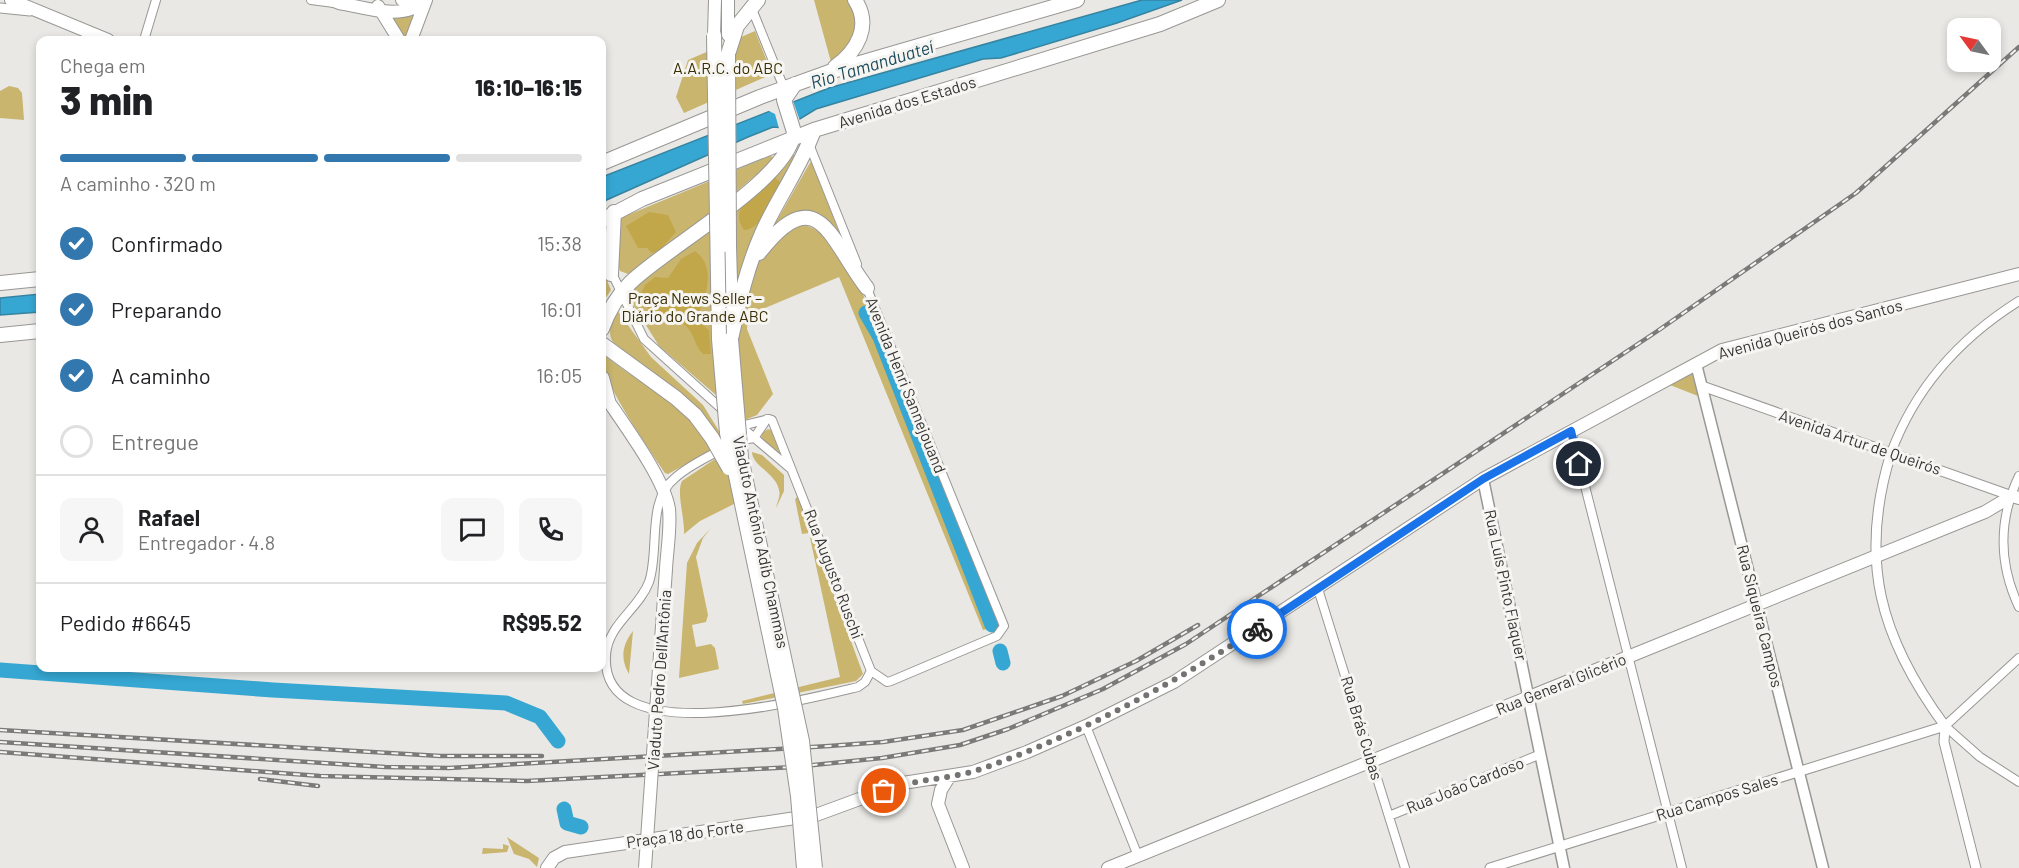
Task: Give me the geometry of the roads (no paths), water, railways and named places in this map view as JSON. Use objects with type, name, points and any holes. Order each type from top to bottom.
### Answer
[{"type":"highway","points":[[728,54],[737,26],[758,0]]},
{"type":"highway","points":[[828,72],[849,56],[860,40],[862,22],[855,0]]},
{"type":"highway","name":"Avenida dos Estados","points":[[606,217],[614,212],[803,135],[1160,24],[1218,0]]},
{"type":"highway","points":[[606,161],[828,72],[1072,1]]},
{"type":"highway","name":"Viaduto Antônio Adib Chammas","points":[[721,35],[728,54],[731,339],[741,458],[802,741],[815,868]]},
{"type":"highway","name":"Viaduto Antônio Adib Chammas","points":[[721,35],[719,339],[727,433],[736,484],[786,708],[798,796],[804,868]]},
{"type":"highway","points":[[731,339],[741,290],[750,264],[770,216],[795,176],[803,135],[784,103],[790,86]]},
{"type":"highway","points":[[606,322],[621,294],[636,278],[699,232],[778,164],[803,135]]},
{"type":"highway","points":[[611,274],[614,212]]},
{"type":"highway","points":[[750,264],[774,233],[794,219],[811,219],[830,230],[867,288]]},
{"type":"highway","points":[[0,283],[36,279]]},
{"type":"highway","points":[[0,335],[36,331]]},
{"type":"highway","points":[[606,347],[676,398],[695,415],[719,449],[736,484]]},
{"type":"main road","points":[[11,0],[32,11],[98,36]]},
{"type":"main road","points":[[402,0],[414,0]]},
{"type":"main road","points":[[335,2],[377,5],[406,11],[425,0]]},
{"type":"main road","points":[[412,36],[425,0]]},
{"type":"main road","points":[[715,0],[721,35]]},
{"type":"main road","points":[[721,35],[728,0]]},
{"type":"main road","points":[[377,5],[396,36]]},
{"type":"main road","name":"Avenida Queirós dos Santos","points":[[816,815],[909,782],[949,777],[983,768],[1086,726],[1174,682],[1483,479],[1728,348],[2019,275]]},
{"type":"main road","name":"Rua Siqueira Campos","points":[[1696,364],[1823,868]]},
{"type":"main road","points":[[606,398],[664,492]]},
{"type":"main road","name":"Rua Luís Pinto Flaquer","points":[[1483,479],[1564,868]]},
{"type":"main road","name":"Viaduto Pedro Dell'Antônia","points":[[645,868],[669,518],[664,492]]},
{"type":"main road","name":"Rua General Glicério","points":[[1108,868],[1985,512],[2015,497]]},
{"type":"main road","points":[[949,777],[939,795],[938,804],[963,868]]},
{"type":"main road","name":"Praça 18 do Forte","points":[[547,868],[556,856],[578,850],[816,815]]},
{"type":"street","points":[[145,36],[156,0]]},
{"type":"street","points":[[311,0],[335,2]]},
{"type":"street","points":[[0,8],[32,11]]},
{"type":"street","points":[[754,14],[790,86]]},
{"type":"street","name":"Avenida Henri Sannejouand","points":[[803,135],[1004,626],[997,636],[891,681],[888,682],[871,671]]},
{"type":"street","name":"Rua Augusto Ruschi","points":[[606,262],[648,344],[784,462],[797,477]]},
{"type":"street","points":[[2019,301],[1972,337],[1936,372],[1914,403],[1891,453],[1879,500],[1876,556],[1882,602],[1898,651],[1921,693],[1944,726],[1980,757],[2019,782]]},
{"type":"street","name":"Avenida Artur de Queirós","points":[[1702,386],[2015,497]]},
{"type":"street","points":[[706,396],[723,420],[734,442]]},
{"type":"street","points":[[766,419],[754,438],[734,442],[673,479],[664,492],[659,507],[648,583],[617,626],[606,653],[607,672],[622,697],[650,709],[748,711],[858,687],[865,682],[871,671]]},
{"type":"street","points":[[741,426],[766,419]]},
{"type":"street","name":"Rua Augusto Ruschi","points":[[766,419],[772,420],[797,477],[871,671]]},
{"type":"street","points":[[1571,431],[1682,868]]},
{"type":"street","points":[[2019,476],[2003,537],[2003,557],[2008,581],[2019,607]]},
{"type":"street","name":"Rua Brás Cubas","points":[[1318,589],[1405,868]]},
{"type":"street","points":[[1976,868],[1944,742],[1944,726],[2019,658]]},
{"type":"street","points":[[1086,726],[1138,856]]},
{"type":"street","name":"Rua Campos Sales","points":[[1490,868],[1944,726]]},
{"type":"street","name":"Rua João Cardoso","points":[[1389,816],[1540,754]]},
{"type":"water","points":[[1142,0],[1182,0],[1117,23],[1001,58],[983,59],[816,109],[785,128],[773,127],[748,137],[606,200],[606,175],[829,88]]},
{"type":"water","points":[[36,294],[36,312],[0,315],[0,298]]},
{"type":"waterway","points":[[866,313],[880,337],[992,625]]},
{"type":"waterway","points":[[1000,651],[1003,663]]},
{"type":"waterway","points":[[0,670],[273,690],[506,703],[540,717],[558,741]]},
{"type":"waterway","points":[[564,809],[567,823],[581,827]]},
{"type":"railway","points":[[0,752],[320,776],[527,781],[794,767],[882,758],[960,745],[1008,729],[1103,689],[1186,644],[1656,332],[1856,193],[2019,47]]},
{"type":"railway","points":[[0,742],[385,767],[449,768],[883,742],[963,730],[1062,696],[1136,661],[1198,625]]},
{"type":"railway","points":[[0,730],[440,756],[542,756]]},
{"type":"railway","points":[[260,779],[318,786]]},
{"type":"water label","name":"Rio Tamanduateí","points":[[872,65]]},
{"type":"park label","name":"A.A.R.C. do ABC","points":[[728,68]]},
{"type":"park label","name":"Praça News Seller – Diário do Grande ABC","points":[[695,307]]}]
